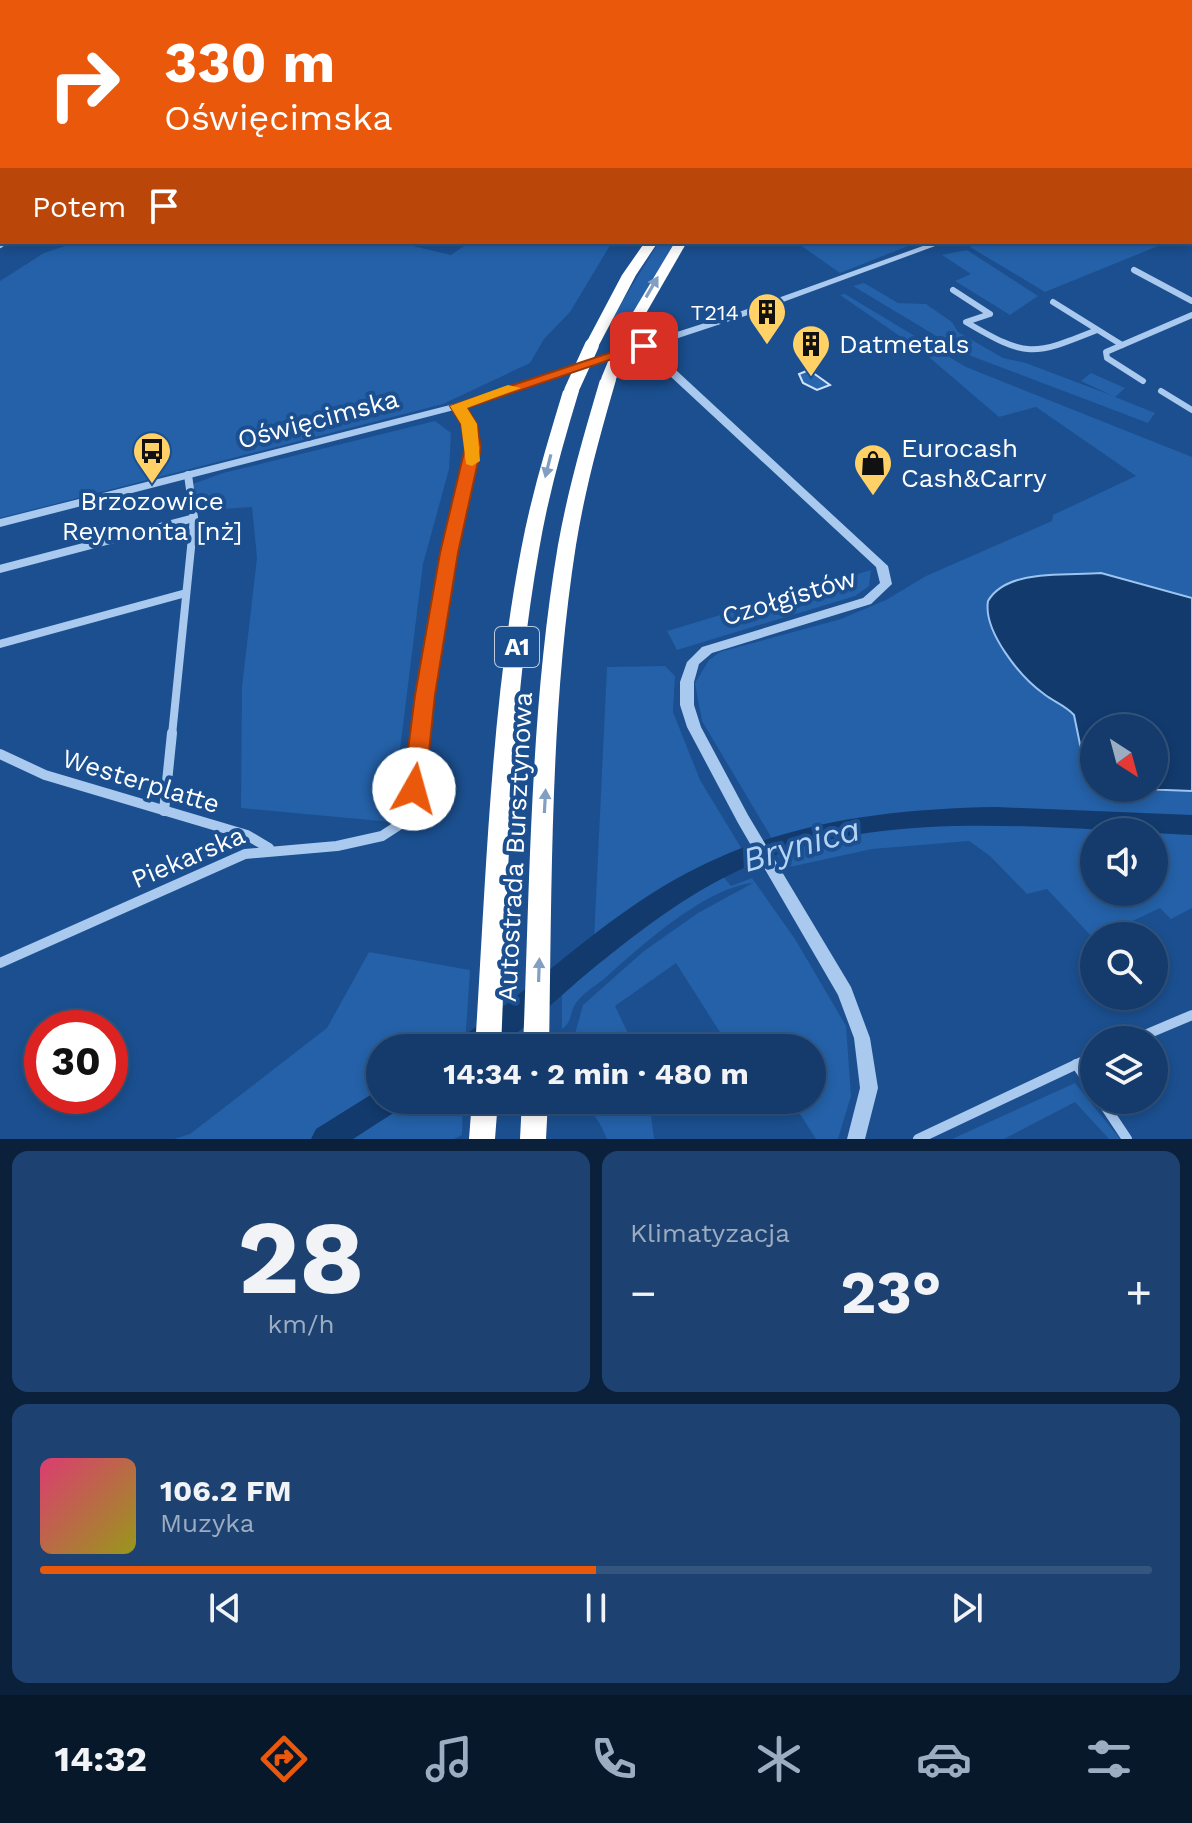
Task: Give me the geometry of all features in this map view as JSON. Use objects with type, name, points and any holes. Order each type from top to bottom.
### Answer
[{"type":"highway","name":"Autostrada Bursztynowa","points":[[489,1034],[522,606],[543,485],[571,391],[592,345],[651,244]]},
{"type":"highway","name":"Autostrada Bursztynowa","points":[[536,1034],[549,725],[564,564],[583,465],[608,380],[627,334],[680,244]]},
{"type":"highway","points":[[482,1139],[484,1114]]},
{"type":"highway","points":[[533,1139],[534,1114]]},
{"type":"street","name":"Oświęcimska","points":[[0,523],[458,406],[644,346],[936,244]]},
{"type":"street","points":[[1134,270],[1192,301]]},
{"type":"street","points":[[953,290],[990,314],[966,322],[1015,351],[1040,353],[1097,330]]},
{"type":"street","points":[[1053,302],[1122,345]]},
{"type":"street","points":[[1143,381],[1105,355],[1192,315]]},
{"type":"street","name":"Czołgistów","points":[[644,346],[882,566],[885,576],[886,584],[880,593],[867,601],[716,645],[693,662],[686,694],[691,716],[707,755],[845,992],[862,1038],[869,1088],[856,1139]]},
{"type":"street","points":[[1161,391],[1192,410]]},
{"type":"street","name":"Piekarska","points":[[0,963],[245,854],[270,848],[371,840],[397,828],[411,809],[425,695],[449,553],[472,458],[469,424],[458,406]]},
{"type":"street","points":[[164,811],[194,518],[188,475]]},
{"type":"street","points":[[0,569],[194,518]]},
{"type":"street","points":[[0,644],[186,593]]},
{"type":"street","name":"Westerplatte","points":[[0,754],[45,775],[247,835],[270,848]]},
{"type":"street","points":[[1166,1026],[1192,1015]]},
{"type":"street","points":[[918,1139],[1080,1062]]},
{"type":"street","points":[[1076,1064],[1080,1070]]},
{"type":"street","points":[[1110,1114],[1127,1139]]},
{"type":"shaded area","points":[[71,244],[404,244],[451,255],[467,244],[611,244],[570,312],[544,339],[530,363],[443,404],[0,518],[0,281],[44,253]]},
{"type":"shaded area","points":[[658,244],[674,244],[625,326],[609,323]]},
{"type":"shaded area","points":[[799,244],[913,244],[840,273]]},
{"type":"shaded area","points":[[974,244],[1163,244],[1045,292],[970,247]]},
{"type":"shaded area","points":[[967,250],[1038,296],[1010,315],[955,281],[971,274],[942,255]]},
{"type":"shaded area","points":[[864,283],[898,303],[926,304],[952,322],[958,332],[1003,358],[1026,363],[1113,396],[1081,381],[1091,373],[1125,388],[1115,397],[1155,413],[1148,423],[966,354],[853,286]]},
{"type":"shaded area","points":[[845,294],[966,367],[1192,457],[1192,819],[917,812],[847,820],[774,842],[702,721],[695,683],[709,660],[720,652],[841,619],[886,600],[926,576],[1052,521],[1053,515],[1136,476],[1036,407],[999,417],[923,352],[840,295]]},
{"type":"shaded area","points":[[435,421],[451,433],[449,469],[423,564],[391,822],[241,808],[242,687],[257,558],[252,507],[208,510],[190,485],[223,473]]},
{"type":"shaded area","points":[[871,570],[869,586],[855,596],[677,650],[667,631]]},
{"type":"shaded area","points":[[1101,573],[1192,598],[1192,791],[1168,790],[1168,714],[1080,714],[1080,744],[1074,715],[1034,686],[1014,665],[991,626],[988,601],[997,590],[1009,583],[1039,576]]},
{"type":"shaded area","points":[[665,666],[675,676],[673,712],[700,780],[743,851],[666,891],[594,940],[607,667]]},
{"type":"shaded area","points":[[940,822],[1080,826],[1080,906],[1168,906],[1168,829],[1192,830],[1192,908],[1171,919],[1160,908],[1130,922],[1080,924],[1047,889],[1027,894],[990,856],[969,841],[872,849],[785,868],[776,853],[886,825]]},
{"type":"shaded area","points":[[722,875],[731,886],[752,878],[795,939],[846,1026],[851,1096],[838,1139],[816,1139],[800,1114],[826,1114],[826,1034],[721,1034],[676,963],[615,1006],[628,1034],[575,1034],[583,1005],[644,951],[698,913],[753,883],[714,896],[654,936],[582,996],[562,1029],[562,988],[680,900]]},
{"type":"shaded area","points":[[369,952],[470,970],[466,1034],[366,1034],[366,1107],[313,1139],[174,1139],[190,1134],[327,1028]]},
{"type":"shaded area","points":[[1075,1083],[1080,1089],[1080,1107],[1075,1102],[1004,1139],[952,1139]]},
{"type":"shaded area","points":[[390,1114],[463,1114],[462,1135],[454,1139],[350,1139]]},
{"type":"shaded area","points":[[651,1114],[654,1139],[607,1139],[594,1115]]},
{"type":"shaded area","points":[[1086,1114],[1100,1114],[1120,1139],[1109,1139]]},
{"type":"building","name":"Datmetals","points":[[809,370],[830,385],[817,390],[803,383],[799,374]]},
{"type":"waterway","name":"Brynica","points":[[490,1034],[627,926],[682,888],[741,857],[802,837],[866,824],[930,818],[996,817],[1192,825]]},
{"type":"waterway","name":"Brynica","points":[[326,1139],[366,1114]]},
{"type":"slow traffic","points":[[472,461],[469,424],[458,406],[514,388]]},
{"type":"place","name":"T214","points":[[767,346]]},
{"type":"place","name":"Datmetals","points":[[811,378]]},
{"type":"place","name":"Brzozowice Reymonta [nż]","points":[[152,485]]},
{"type":"place","name":"Eurocash Cash&Carry","points":[[873,497]]},
{"type":"route","points":[[414,789],[425,695],[449,553],[471,467],[472,436],[458,406],[644,346]]}]
